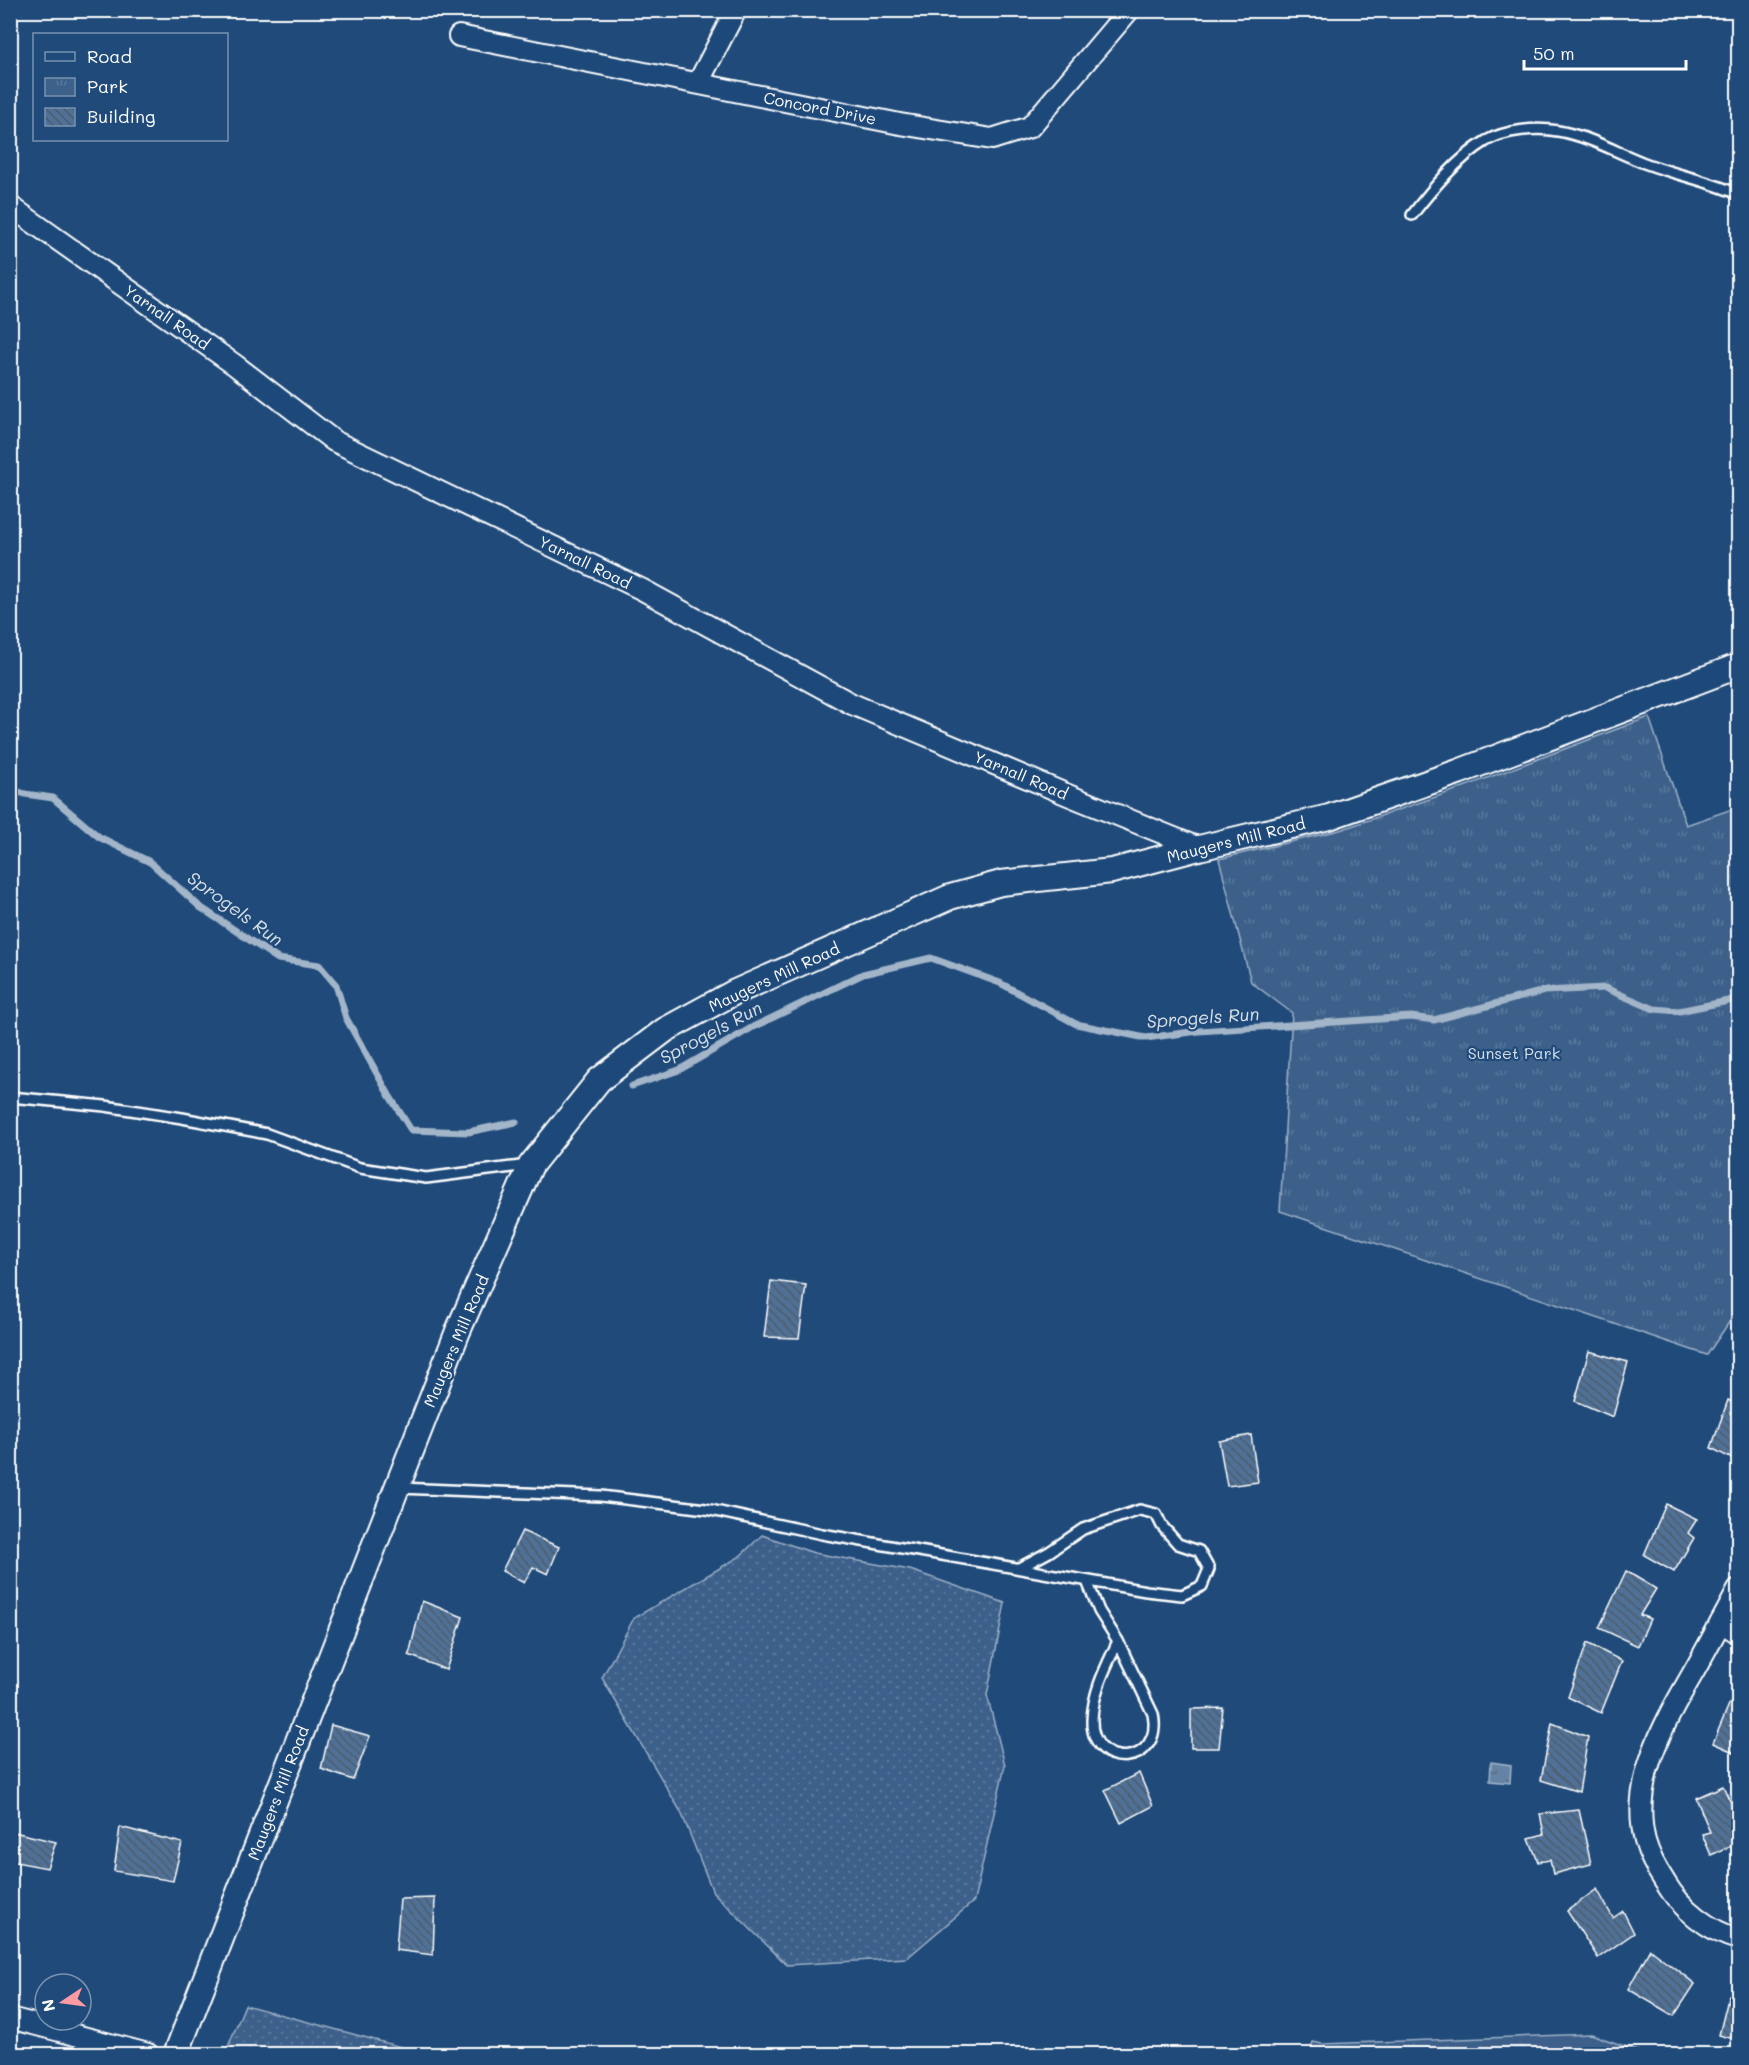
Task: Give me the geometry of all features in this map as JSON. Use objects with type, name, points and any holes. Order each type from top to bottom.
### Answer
[{"type":"street","points":[[698,83],[736,10]]},
{"type":"street","name":"Concord Drive","points":[[459,36],[900,124],[992,139],[1030,127],[1128,10]]},
{"type":"street","name":"Yarnall Road","points":[[10,206],[235,366],[334,441],[643,591],[852,704],[1199,848]]},
{"type":"street","name":"Maugers Mill Road","points":[[176,2055],[458,1331],[531,1165],[599,1080],[665,1030],[733,993],[950,897],[1001,883],[1112,871],[1329,817],[1458,772],[1738,666]]},
{"type":"street","points":[[1738,1590],[1664,1724],[1645,1777],[1641,1812],[1645,1841],[1658,1872],[1673,1896],[1696,1917],[1724,1935],[1738,1939]]},
{"type":"street","points":[[1721,1622],[1738,1633]]},
{"type":"street","points":[[10,2018],[148,2055]]},
{"type":"lane","points":[[1412,215],[1450,171],[1487,140],[1516,131],[1537,129],[1574,135],[1647,164],[1738,194]]},
{"type":"lane","points":[[10,1097],[105,1106],[267,1134],[360,1168],[426,1178],[531,1165]]},
{"type":"lane","points":[[397,1488],[601,1496],[706,1509],[822,1534],[1146,1591],[1182,1594],[1202,1586],[1209,1569],[1199,1551],[1178,1544],[1162,1526],[1156,1514],[1140,1510],[1083,1529],[1049,1552],[1019,1568]]},
{"type":"lane","points":[[1087,1581],[1099,1611],[1118,1641],[1153,1714],[1155,1726],[1152,1740],[1143,1751],[1129,1757],[1114,1756],[1101,1748],[1095,1740],[1092,1721],[1098,1683],[1118,1641]]},
{"type":"green space","name":"Sunset Park","points":[[1649,717],[1686,825],[1738,807],[1738,1309],[1707,1355],[1280,1211],[1292,1013],[1251,982],[1219,859],[1340,830],[1453,791]]},
{"type":"green space","points":[[762,1535],[814,1553],[910,1570],[1005,1603],[987,1695],[1005,1765],[974,1901],[907,1958],[787,1965],[713,1892],[681,1812],[602,1678],[634,1618],[739,1557]]},
{"type":"green space","points":[[245,2005],[427,2054],[225,2054]]},
{"type":"green space","points":[[1591,2034],[1646,2054],[1310,2054],[1313,2042],[1322,2044]]},
{"type":"water","points":[[1491,1762],[1511,1765],[1510,1783],[1490,1781]]},
{"type":"building","points":[[771,1281],[806,1285],[799,1338],[764,1337]]},
{"type":"building","points":[[1589,1351],[1628,1362],[1613,1417],[1575,1401]]},
{"type":"building","points":[[1728,1400],[1738,1405],[1738,1462],[1711,1448]]},
{"type":"building","points":[[1251,1435],[1258,1482],[1227,1486],[1219,1441]]},
{"type":"building","points":[[1666,1504],[1697,1519],[1688,1533],[1694,1538],[1674,1572],[1644,1555]]},
{"type":"building","points":[[522,1531],[559,1547],[548,1574],[533,1567],[524,1583],[502,1571]]},
{"type":"building","points":[[1626,1571],[1656,1589],[1640,1615],[1650,1619],[1638,1646],[1599,1628]]},
{"type":"building","points":[[422,1601],[463,1617],[446,1670],[409,1655]]},
{"type":"building","points":[[1587,1643],[1622,1661],[1601,1713],[1568,1697]]},
{"type":"building","points":[[1735,1690],[1738,1693],[1738,1754],[1713,1743]]},
{"type":"building","points":[[1223,1708],[1219,1748],[1191,1748],[1191,1709]]},
{"type":"building","points":[[1552,1723],[1588,1737],[1579,1792],[1541,1780]]},
{"type":"building","points":[[331,1725],[370,1736],[353,1780],[321,1769]]},
{"type":"building","points":[[1139,1773],[1153,1806],[1121,1823],[1105,1790]]},
{"type":"building","points":[[1723,1786],[1738,1818],[1738,1843],[1711,1855],[1702,1834],[1710,1832],[1696,1798]]},
{"type":"building","points":[[1579,1810],[1591,1864],[1553,1874],[1550,1860],[1538,1862],[1529,1838],[1544,1834],[1540,1814]]},
{"type":"building","points":[[120,1827],[182,1843],[173,1881],[114,1871]]},
{"type":"building","points":[[10,1831],[56,1842],[47,1868],[10,1861]]},
{"type":"building","points":[[1597,1889],[1613,1918],[1623,1911],[1634,1933],[1598,1958],[1567,1911]]},
{"type":"building","points":[[435,1898],[433,1955],[396,1950],[400,1899]]},
{"type":"building","points":[[1650,1949],[1695,1984],[1674,2016],[1628,1989]]},
{"type":"building","points":[[1729,1995],[1738,1997],[1738,2040],[1719,2035]]},
{"type":"waterway","name":"Sprogels Run","points":[[10,789],[25,794],[53,798],[99,837],[150,862],[200,907],[278,959],[319,965],[336,985],[346,1018],[411,1130],[468,1132],[516,1122]]},
{"type":"waterway","name":"Sprogels Run","points":[[632,1086],[679,1070],[753,1027],[863,974],[931,958],[1000,983],[1076,1024],[1146,1038],[1199,1031],[1411,1017],[1434,1020],[1544,991],[1605,988],[1654,1009],[1679,1011],[1738,999]]}]
